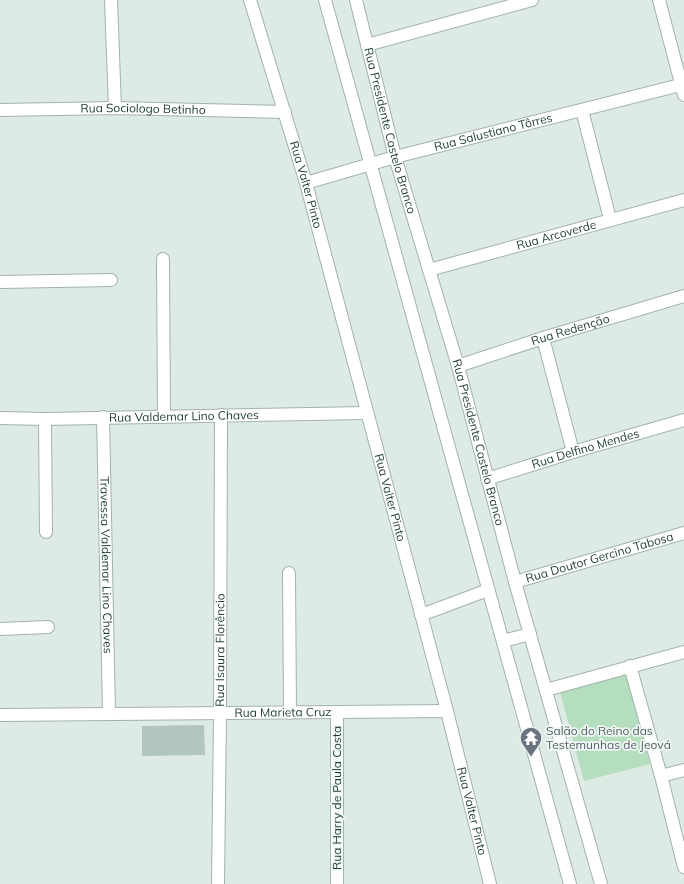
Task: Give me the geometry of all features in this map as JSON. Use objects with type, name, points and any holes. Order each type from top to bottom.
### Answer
[{"type":"street","points":[[111,0],[115,108]]},
{"type":"street","name":"Rua Valter Pinto","points":[[250,0],[306,183],[447,711],[490,884]]},
{"type":"street","points":[[325,0],[570,884]]},
{"type":"street","name":"Rua Presidente Castelo Branco","points":[[356,0],[395,157],[458,366],[515,582],[601,884]]},
{"type":"street","points":[[367,45],[532,0]]},
{"type":"street","points":[[659,0],[683,88]]},
{"type":"street","name":"Rua Salustiano Tôrres","points":[[306,183],[395,157],[582,110],[683,88]]},
{"type":"street","name":"Rua Sociologo Betinho","points":[[0,110],[115,108],[285,112]]},
{"type":"street","points":[[582,110],[610,219]]},
{"type":"street","name":"Rua Arcoverde","points":[[429,270],[610,219],[684,200]]},
{"type":"street","points":[[163,259],[164,417]]},
{"type":"street","points":[[0,282],[111,280]]},
{"type":"street","name":"Rua Redenção","points":[[458,366],[543,338],[684,296]]},
{"type":"street","points":[[543,338],[573,452]]},
{"type":"street","name":"Rua Valdemar Lino Chaves","points":[[0,418],[45,419],[368,413]]},
{"type":"street","name":"Rua Isaura Florêncio","points":[[218,884],[220,714],[220,415]]},
{"type":"street","name":"Travessa Valdemar Lino Chaves","points":[[103,417],[109,714]]},
{"type":"street","points":[[45,419],[46,532]]},
{"type":"street","name":"Rua Delfino Mendes","points":[[487,479],[684,420]]},
{"type":"street","name":"Rua Doutor Gercino Tabosa","points":[[515,582],[684,533]]},
{"type":"street","points":[[289,573],[290,713]]},
{"type":"street","points":[[421,615],[488,590]]},
{"type":"street","points":[[0,629],[48,626]]},
{"type":"street","points":[[503,641],[530,634]]},
{"type":"street","points":[[546,690],[684,652]]},
{"type":"street","points":[[630,666],[661,776],[684,867]]},
{"type":"street","name":"Rua Marieta Cruz","points":[[0,715],[447,711]]},
{"type":"street","name":"Rua Harry de Paula Costa","points":[[336,884],[337,712]]},
{"type":"street","points":[[661,776],[684,770]]},
{"type":"green space","points":[[626,673],[650,764],[584,781],[560,692]]},
{"type":"building","points":[[204,725],[205,755],[142,756],[142,726]]},
{"type":"place","name":"Salão do Reino das Testemunhas de Jeová","points":[[531,758]]}]
